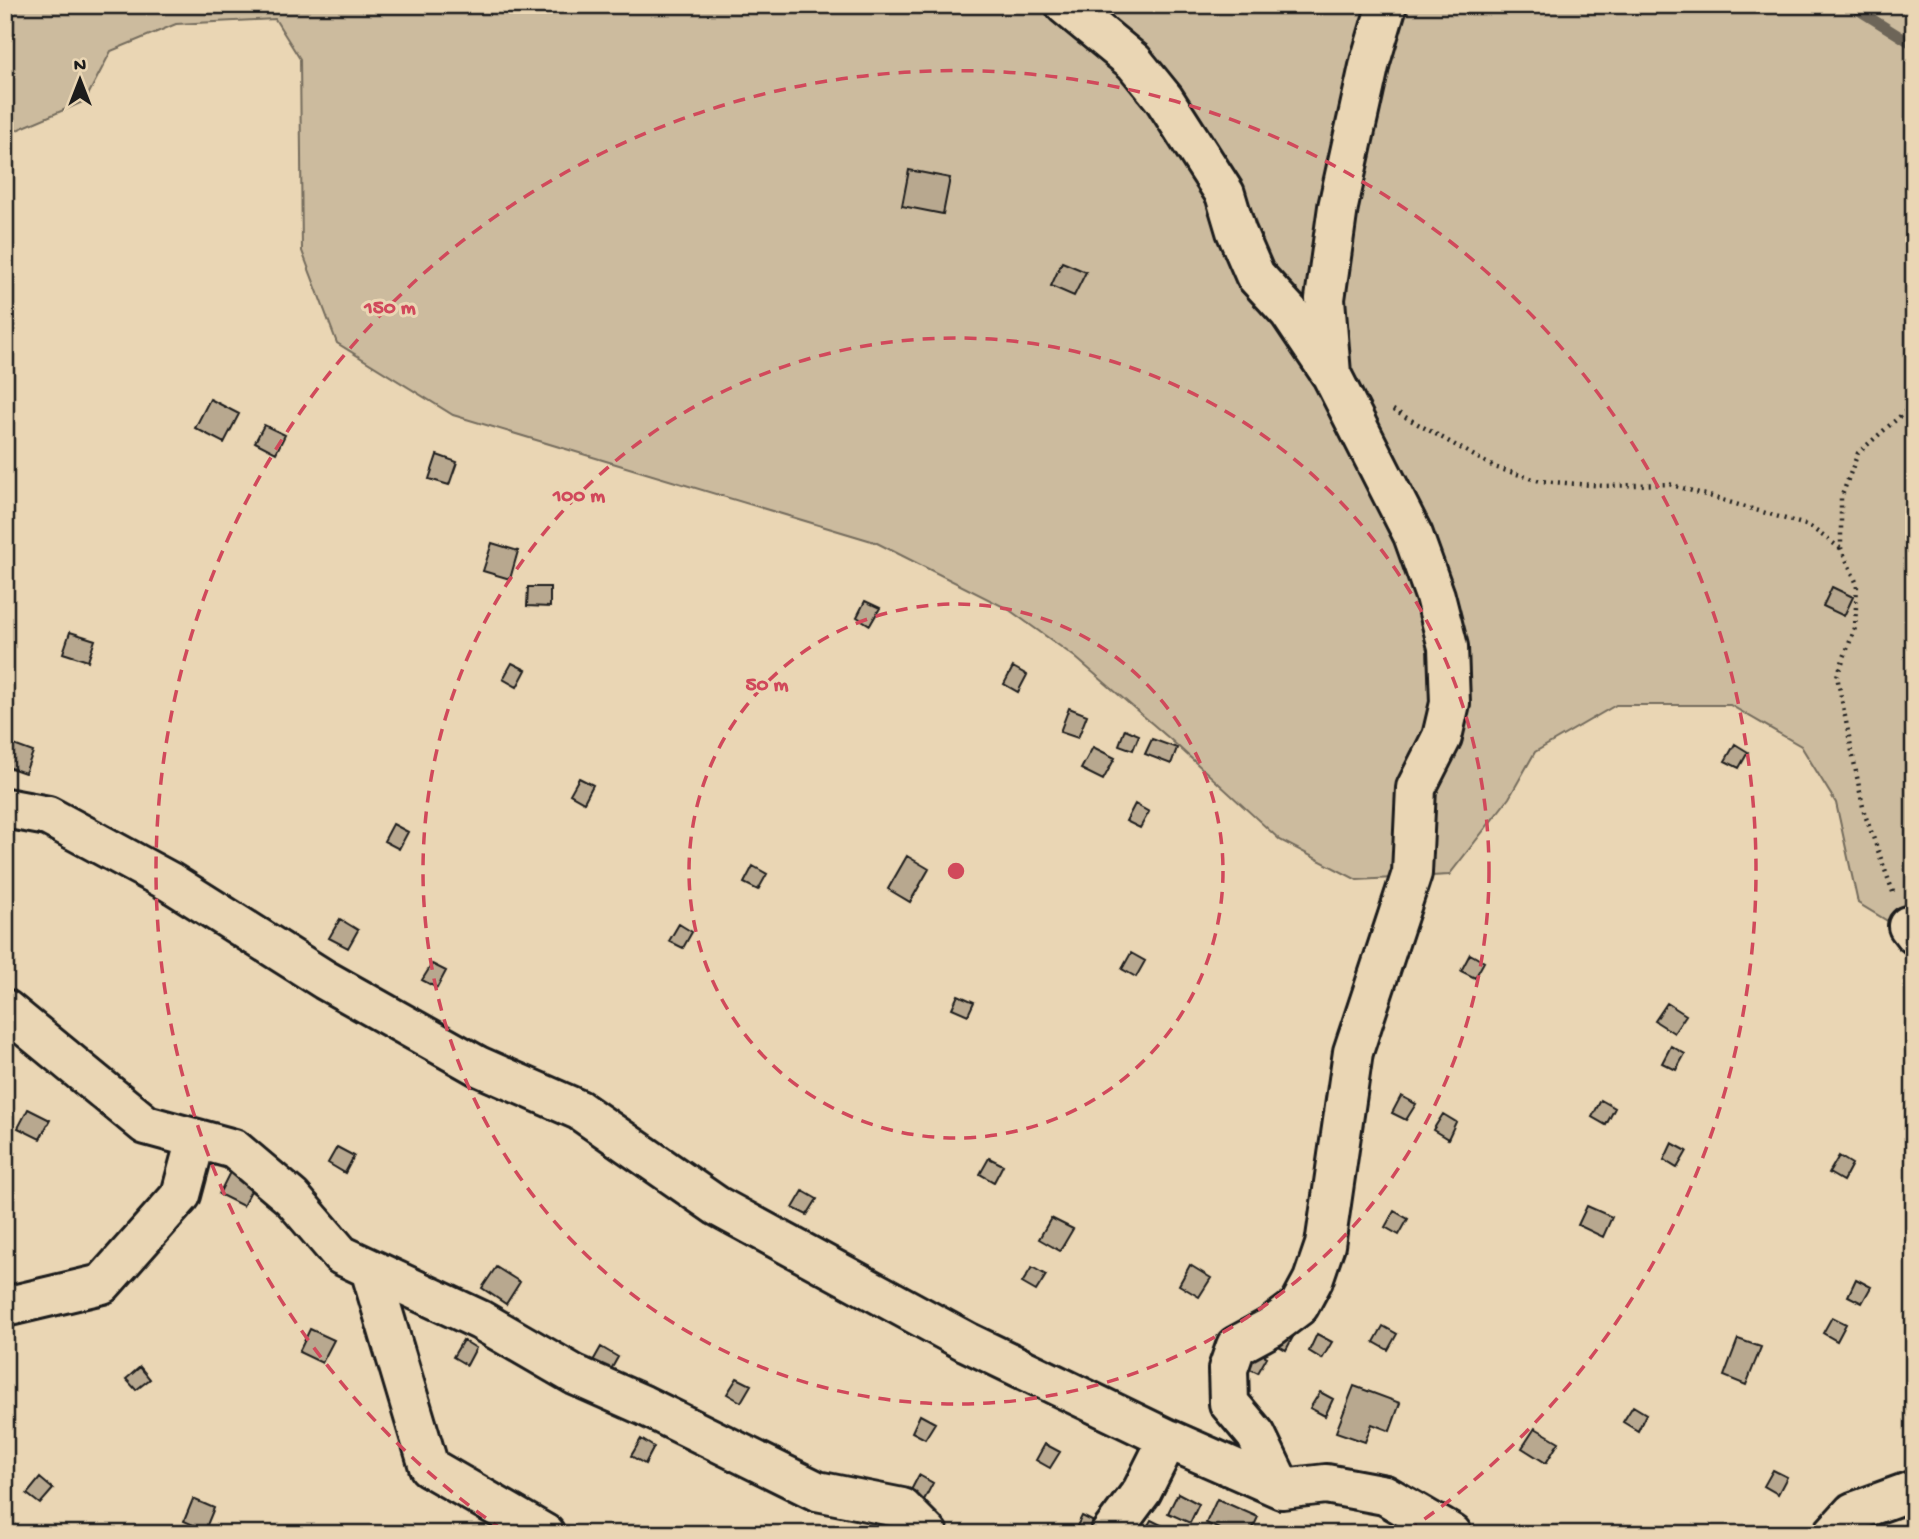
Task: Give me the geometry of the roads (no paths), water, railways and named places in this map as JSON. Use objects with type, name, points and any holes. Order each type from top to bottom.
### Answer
[{"type":"street","points":[[1065,5],[1134,62],[1164,99],[1225,194],[1236,231],[1255,275],[1289,312],[1331,374],[1413,535],[1435,596],[1448,648],[1450,704],[1442,737],[1416,788],[1412,873],[1353,1052],[1325,1245],[1313,1280],[1298,1306],[1271,1327],[1236,1346],[1227,1369],[1229,1404],[1256,1435],[1282,1489]]},
{"type":"street","points":[[1331,374],[1325,299],[1334,234],[1354,128],[1387,5]]},
{"type":"street","points":[[5,808],[48,816],[170,882],[325,980],[478,1066],[579,1110],[717,1206],[967,1342],[1168,1439],[1282,1489],[1326,1484],[1385,1495],[1452,1534]]},
{"type":"street","points":[[5,1009],[146,1125],[234,1149],[292,1198],[341,1255],[480,1320],[575,1375],[817,1491],[902,1508],[928,1534]]},
{"type":"street","points":[[5,1307],[102,1284],[181,1195],[196,1139]]},
{"type":"street","points":[[370,1269],[429,1466],[545,1534]]},
{"type":"street","points":[[1110,1534],[1142,1491],[1168,1439]]},
{"type":"street","points":[[1833,1534],[1853,1512],[1914,1490]]},
{"type":"waterway","points":[[752,5],[781,5]]},
{"type":"waterway","points":[[1850,5],[1914,45]]}]
